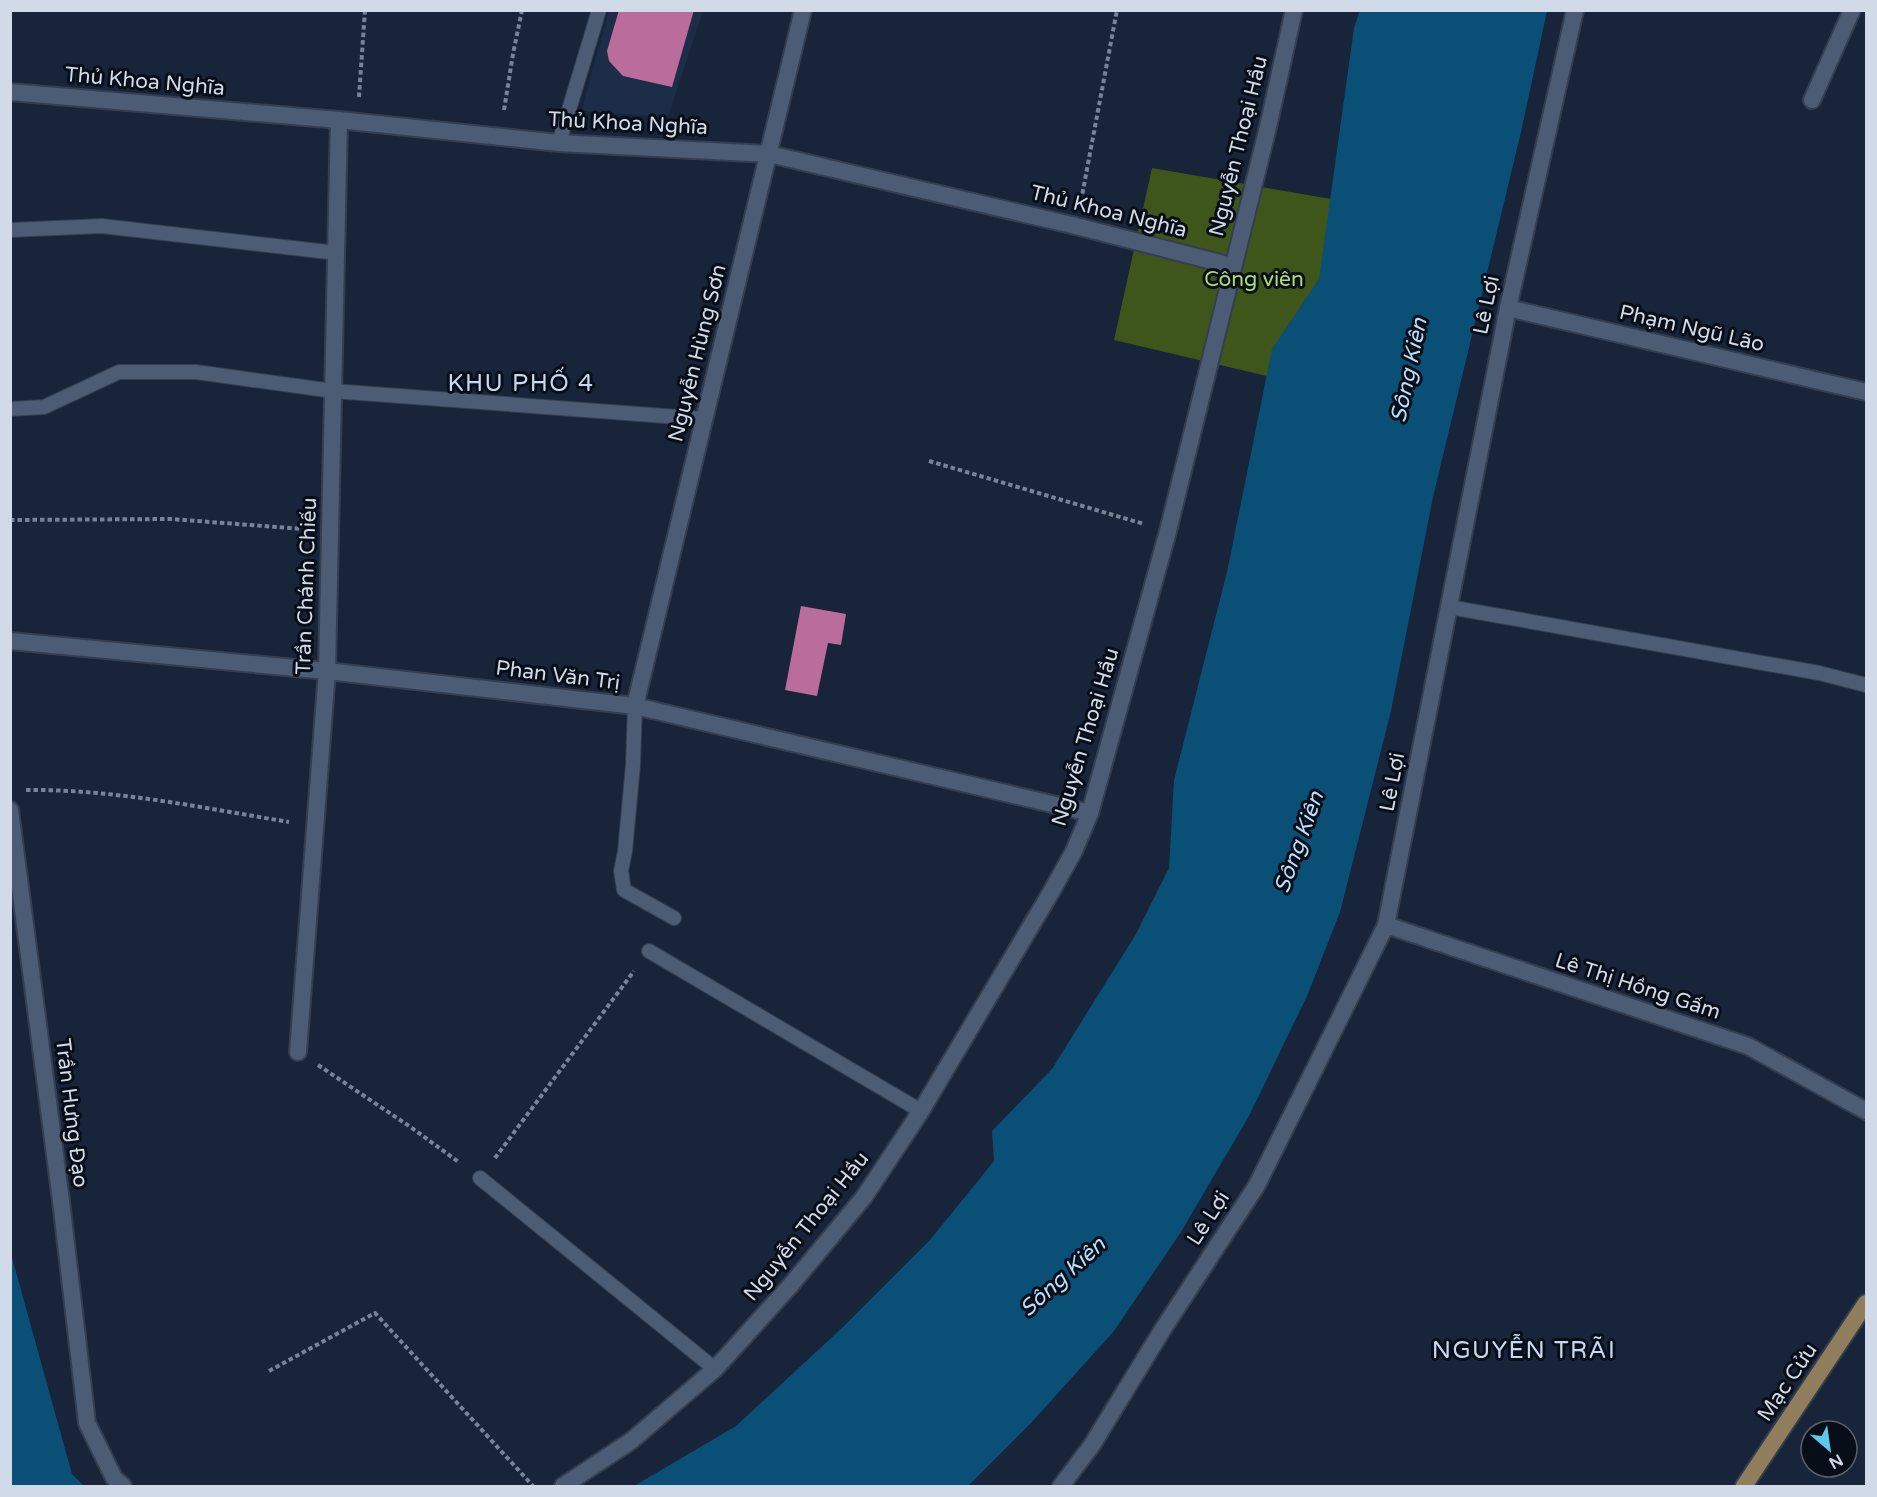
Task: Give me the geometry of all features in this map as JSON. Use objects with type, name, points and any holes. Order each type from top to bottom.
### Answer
[{"type":"main road","name":"Mạc Cửu","points":[[1744,1486],[1866,1303]]},
{"type":"street","name":"Nguyễn Hùng Sơn","points":[[635,706],[803,10]]},
{"type":"street","name":"Nguyễn Thoại Hầu","points":[[563,1486],[631,1441],[715,1369],[790,1286],[864,1197],[921,1111],[1074,851],[1090,813],[1168,531],[1268,127],[1294,10]]},
{"type":"street","name":"Lê Lợi","points":[[1060,1486],[1092,1445],[1163,1329],[1257,1185],[1386,925],[1508,308],[1575,10]]},
{"type":"street","points":[[1812,100],[1852,10]]},
{"type":"street","name":"Thủ Khoa Nghĩa","points":[[10,92],[339,120],[559,143],[769,154],[1076,226],[1232,266]]},
{"type":"street","name":"Trần Chánh Chiếu","points":[[298,1052],[327,671],[339,120]]},
{"type":"street","name":"Phạm Ngũ Lão","points":[[1508,308],[1866,392]]},
{"type":"street","name":"Phan Văn Trị","points":[[10,641],[327,671],[635,706],[1090,813]]},
{"type":"street","name":"Trần Hưng Đạo","points":[[10,810],[61,1201],[87,1423],[114,1478],[123,1486]]},
{"type":"street","name":"Lê Thị Hồng Gấm","points":[[1386,925],[1748,1046],[1866,1111]]},
{"type":"lane","points":[[559,143],[598,10]]},
{"type":"lane","points":[[10,230],[102,226],[337,253]]},
{"type":"lane","points":[[10,409],[44,407],[119,372],[196,372],[333,391],[705,419]]},
{"type":"lane","points":[[1449,607],[1819,673],[1866,685]]},
{"type":"lane","points":[[635,706],[633,765],[621,871],[624,890],[674,918]]},
{"type":"lane","points":[[649,951],[921,1111]]},
{"type":"lane","points":[[480,1178],[715,1369]]},
{"type":"path","points":[[358,122],[365,10]]},
{"type":"path","points":[[500,136],[522,10]]},
{"type":"path","points":[[1076,226],[1117,10]]},
{"type":"path","points":[[929,461],[1168,531]]},
{"type":"path","points":[[10,520],[171,519],[330,531]]},
{"type":"path","points":[[20,790],[59,789],[117,796],[315,827]]},
{"type":"path","points":[[298,1052],[412,1128],[480,1178],[649,951]]},
{"type":"path","points":[[269,1371],[375,1313],[533,1486]]},
{"type":"shaded area","points":[[609,11],[703,11],[668,117],[581,111]]},
{"type":"green space","name":"Công viên","points":[[1152,168],[1372,206],[1318,388],[1114,340]]},
{"type":"water","name":"Sông Kiên","points":[[1360,10],[1547,11],[1521,132],[1433,497],[1391,711],[1340,912],[1307,996],[1249,1116],[1181,1232],[1114,1331],[1031,1423],[968,1486],[634,1486],[736,1426],[843,1327],[930,1240],[994,1161],[992,1131],[1052,1069],[1136,934],[1169,868],[1174,780],[1227,572],[1272,349],[1319,279],[1354,28]]},
{"type":"water","points":[[11,1254],[72,1474],[84,1486],[11,1486]]},
{"type":"building","points":[[619,10],[694,10],[672,87],[623,76],[609,61],[607,51]]},
{"type":"building","points":[[801,606],[846,614],[841,645],[828,643],[817,696],[785,690]]},
{"type":"district","name":"KHU PHỐ 4","points":[[521,383]]},
{"type":"district","name":"NGUYỄN TRÃI","points":[[1524,1350]]}]
